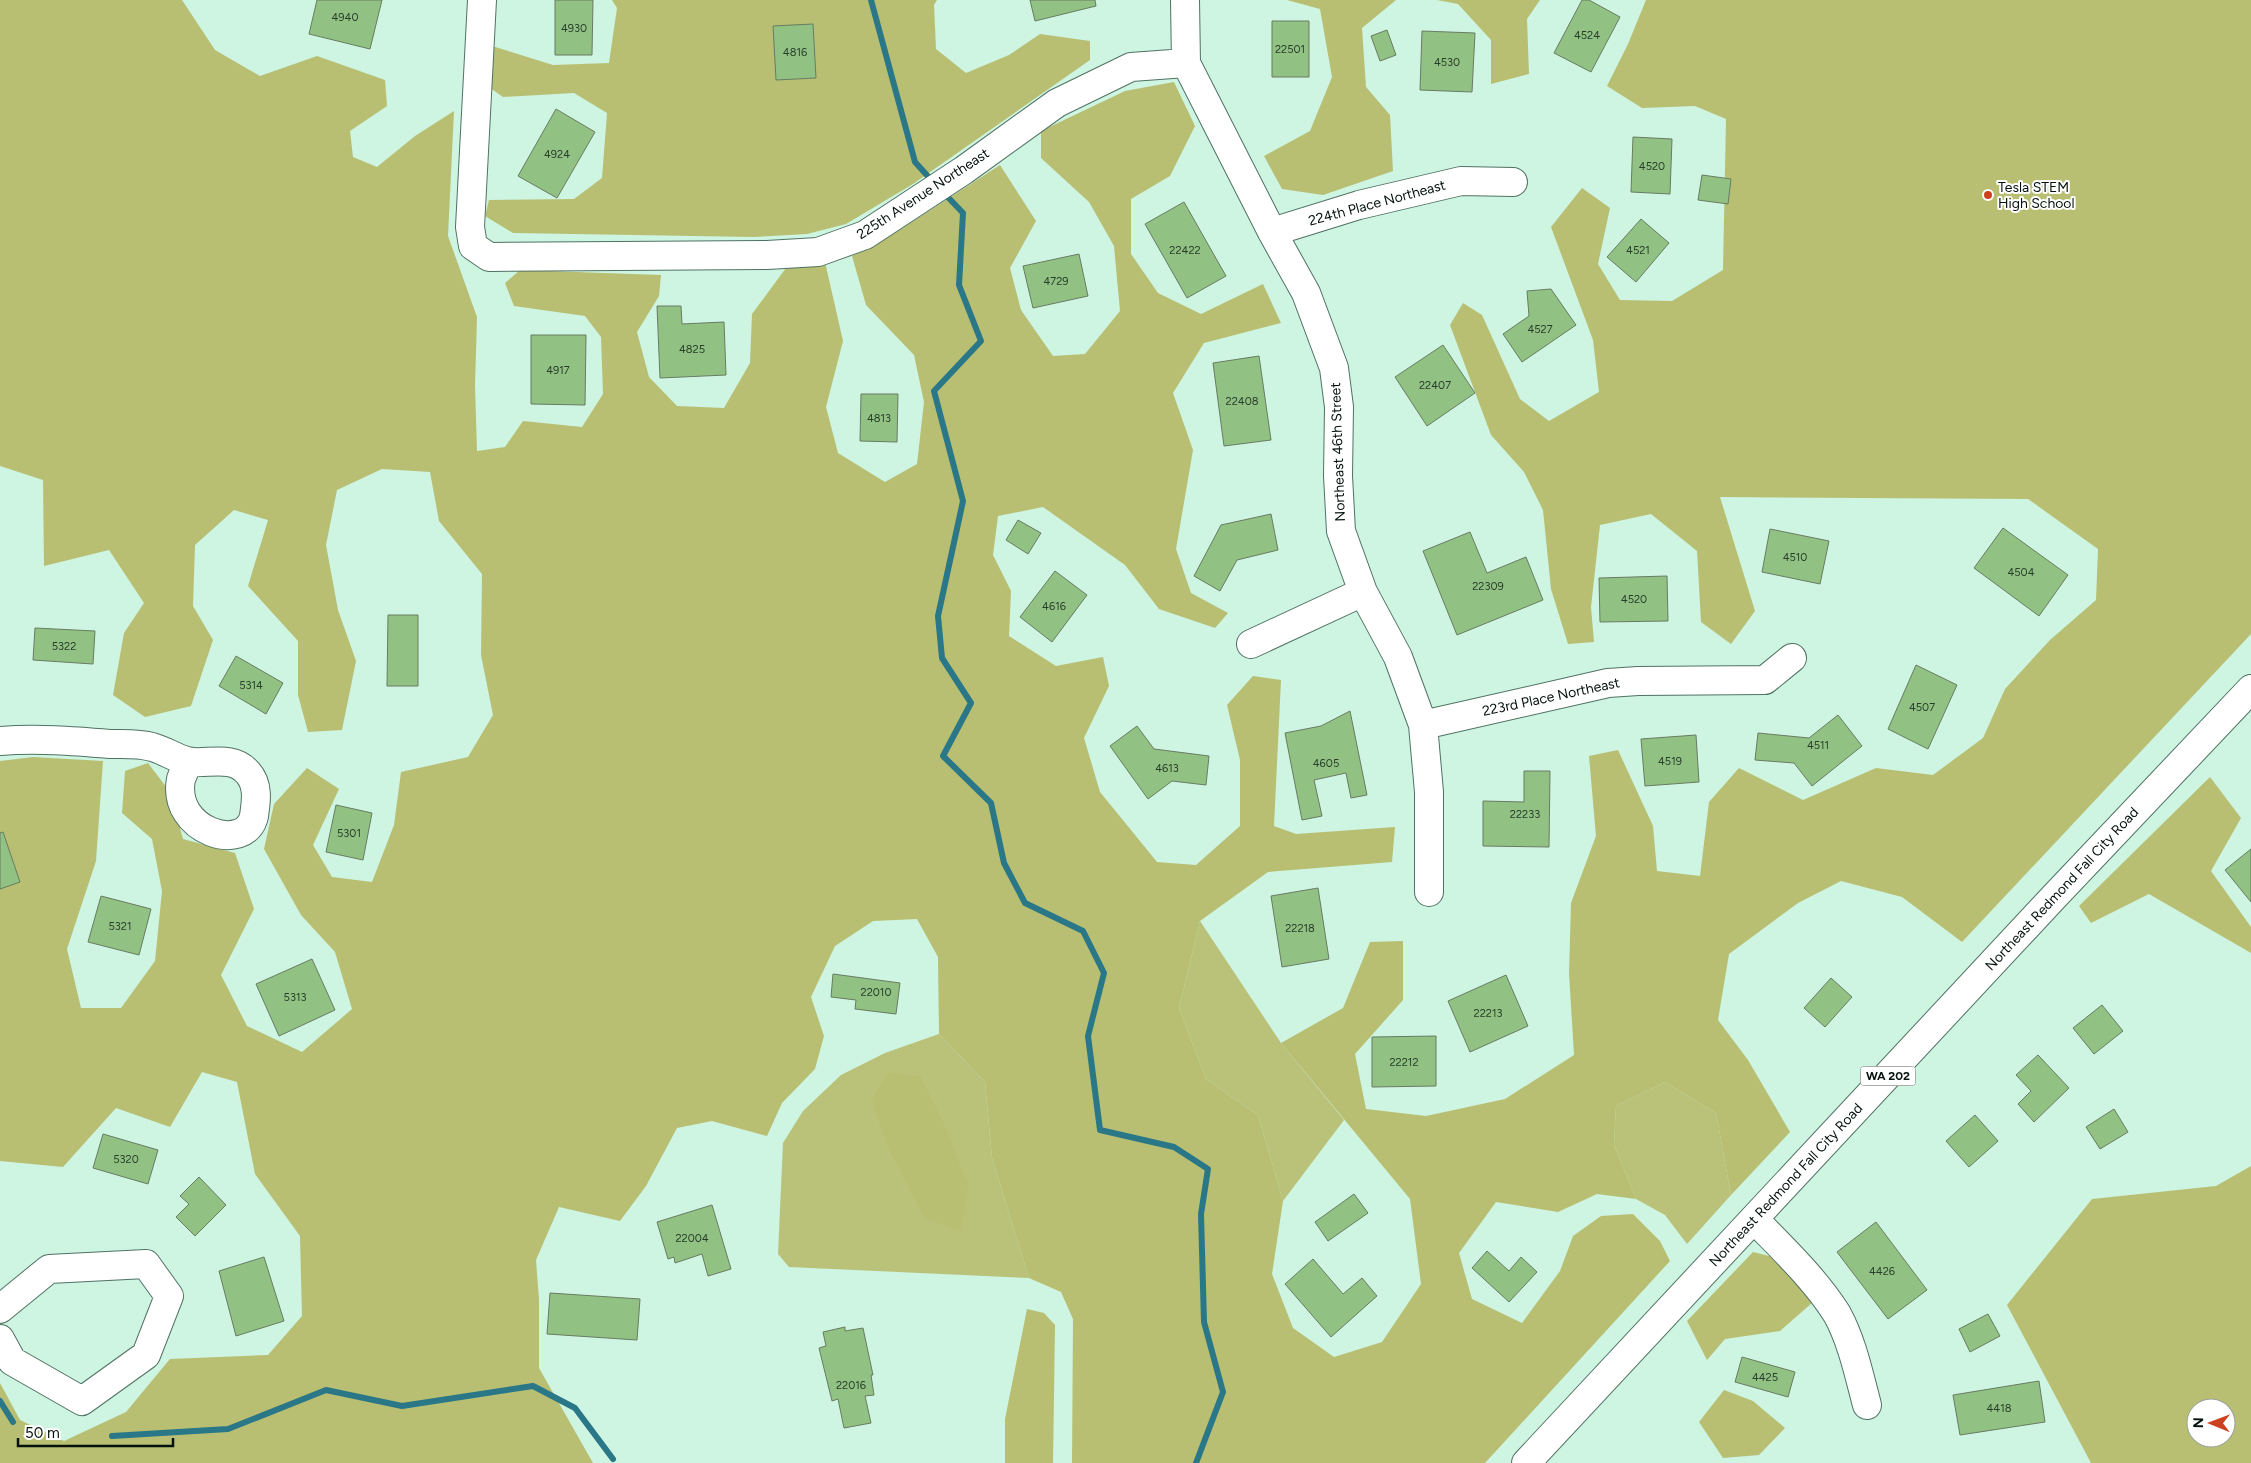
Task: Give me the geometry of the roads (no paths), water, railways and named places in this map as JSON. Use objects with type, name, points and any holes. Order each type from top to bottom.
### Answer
[{"type":"street","name":"225th Avenue Northeast","points":[[482,0],[470,227],[473,246],[489,257],[767,255],[818,252],[865,235],[964,170],[1057,103],[1131,67],[1186,63]]},
{"type":"street","name":"Northeast 46th Street","points":[[1185,0],[1186,63],[1272,232],[1306,293],[1334,368],[1339,407],[1338,476],[1341,530],[1363,592],[1398,657],[1423,725],[1429,792],[1430,892]]},
{"type":"street","name":"224th Place Northeast","points":[[1272,232],[1359,204],[1460,181],[1513,182]]},
{"type":"street","points":[[1251,644],[1363,592]]},
{"type":"street","name":"223rd Place Northeast","points":[[1423,725],[1608,683],[1765,680],[1792,658]]},
{"type":"street","name":"Northeast Redmond Fall City Road","points":[[1526,1463],[2052,899],[2251,689]]},
{"type":"street","points":[[0,741],[90,742],[151,746],[189,762]]},
{"type":"street","points":[[1754,1219],[1801,1268],[1837,1315],[1849,1342],[1868,1405]]},
{"type":"street","points":[[0,1309],[50,1269],[146,1264],[169,1296],[146,1355],[82,1401],[12,1360],[0,1339]]},
{"type":"waterway","points":[[871,0],[915,162],[934,183]]},
{"type":"waterway","points":[[943,192],[963,213],[959,285],[981,341],[934,391],[963,501],[938,616],[942,658],[971,703],[943,756],[991,803],[1004,863],[1025,903],[1083,931],[1104,973],[1088,1036],[1100,1130],[1174,1147],[1208,1169],[1201,1214],[1204,1322],[1223,1392],[1196,1463]]},
{"type":"waterway","points":[[112,1436],[228,1429],[326,1390],[402,1406],[533,1386],[575,1408],[613,1459]]},
{"type":"waterway","points":[[0,1401],[13,1422]]},
{"type":"place","name":"Tesla STEM High School","points":[[1988,195]]}]
